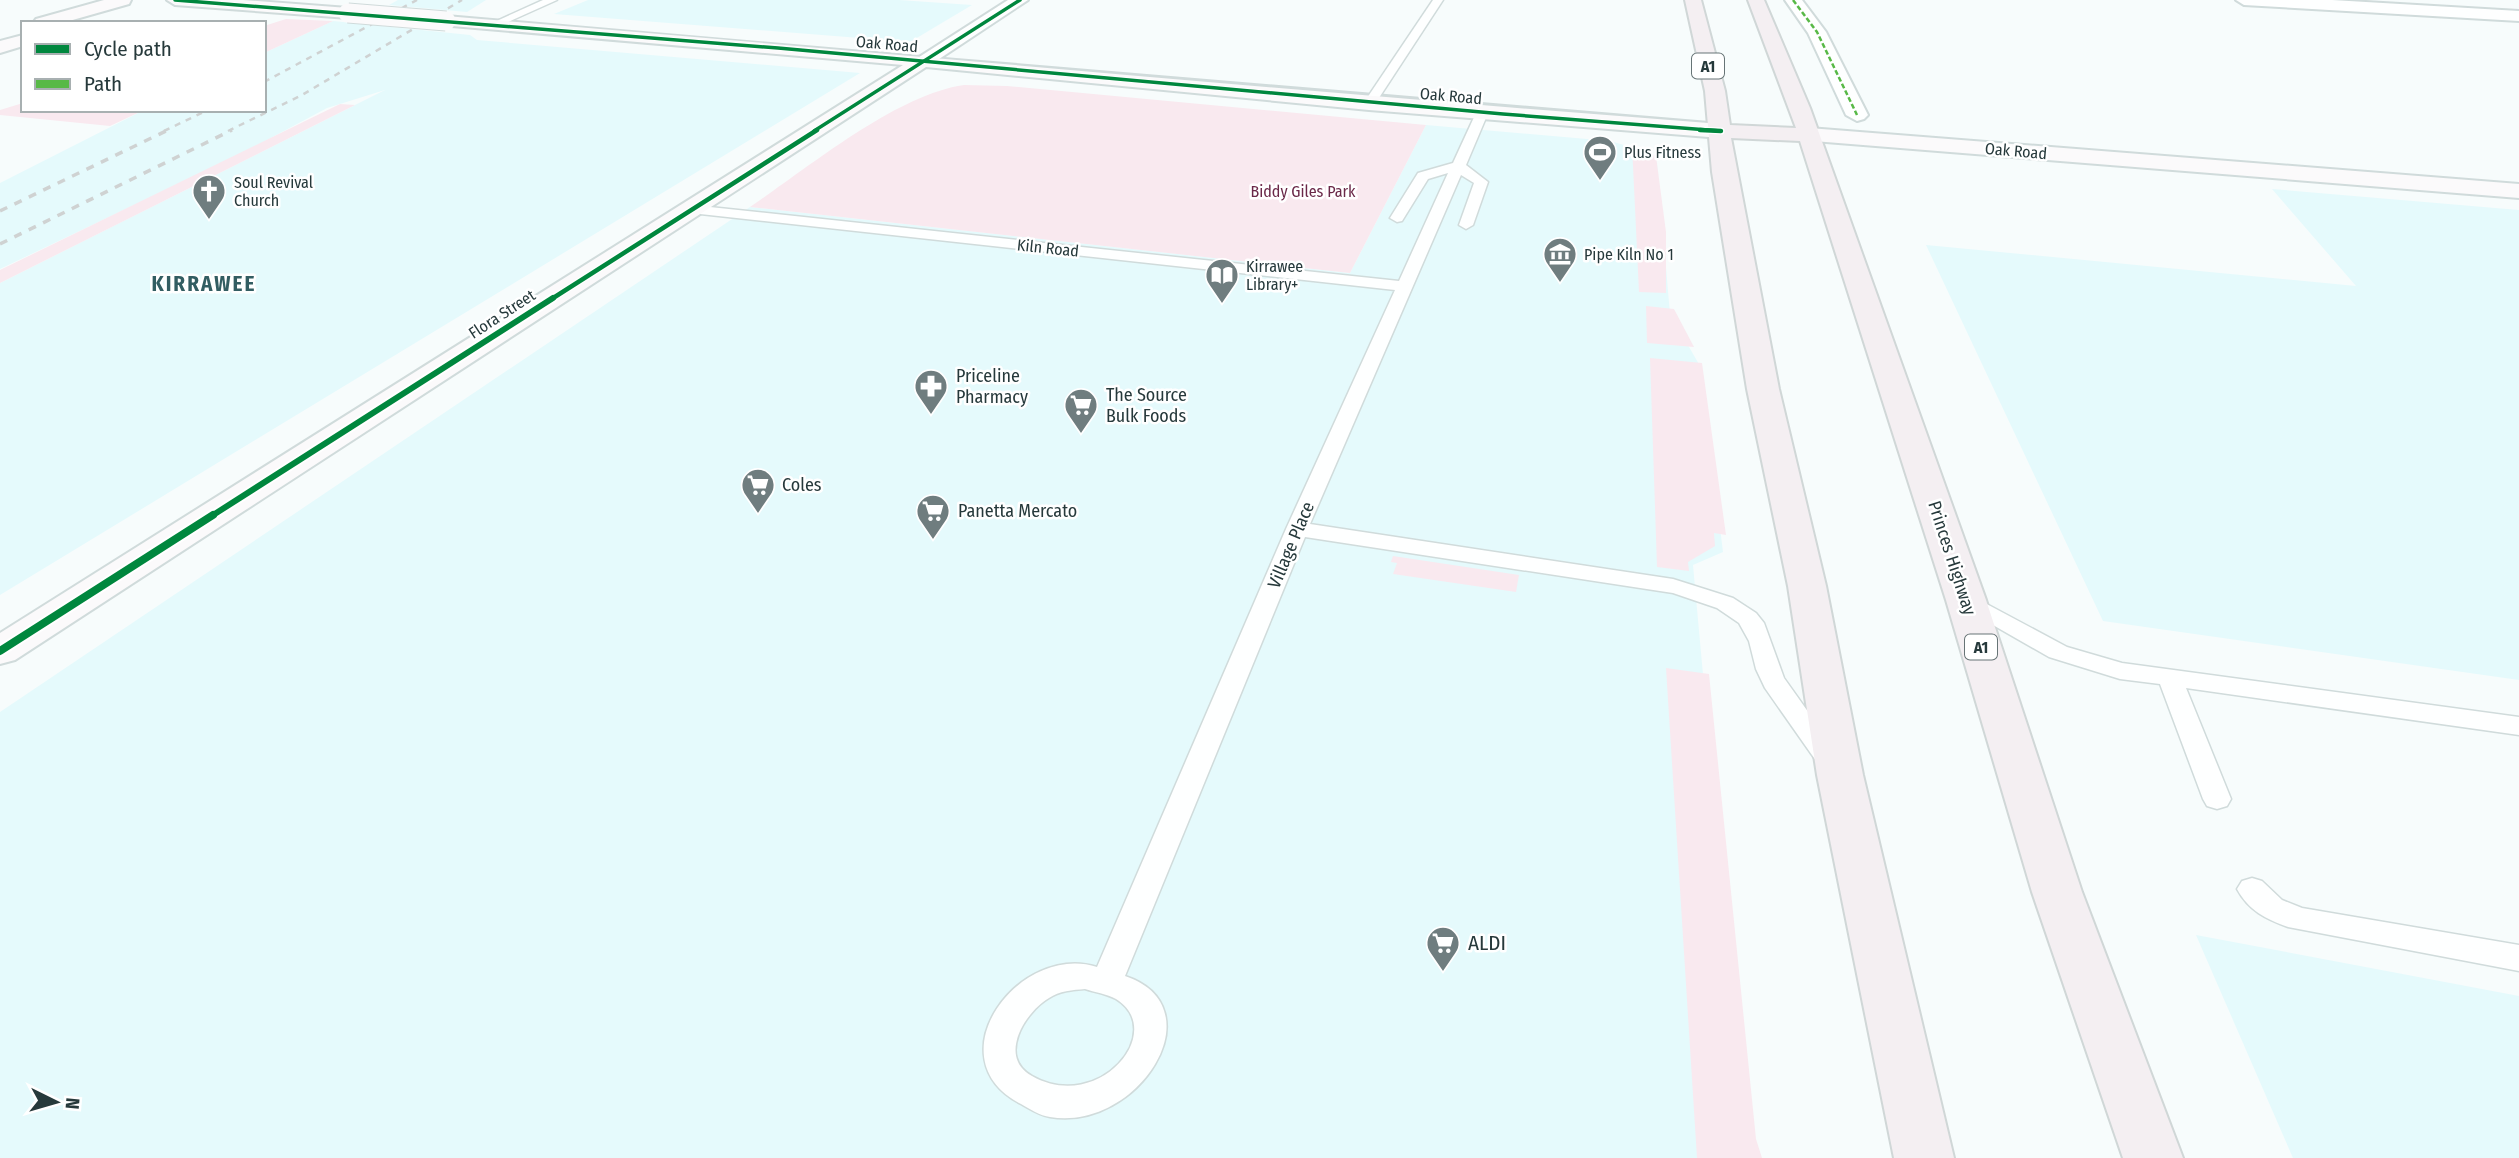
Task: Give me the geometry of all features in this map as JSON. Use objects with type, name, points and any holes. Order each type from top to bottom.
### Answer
[{"type":"highway","name":"A1","points":[[1693,0],[1721,131],[1724,172],[1763,389],[1807,586],[1840,775],[1924,1158]]},
{"type":"highway","name":"Princes Highway","points":[[1756,0],[1809,135],[1966,600],[2057,892],[2153,1158]]},
{"type":"highway","name":"Oak Road","points":[[1721,131],[1809,135]]},
{"type":"street","name":"Oak Road","points":[[175,0],[495,24],[1482,113],[1721,131]]},
{"type":"street","name":"Flora Street","points":[[0,651],[1020,0]]},
{"type":"street","points":[[1793,0],[1817,32],[1857,115]]},
{"type":"street","points":[[2244,0],[2519,16]]},
{"type":"street","points":[[51,21],[130,4]]},
{"type":"street","points":[[88,21],[130,4]]},
{"type":"street","points":[[0,35],[21,29]]},
{"type":"street","points":[[0,47],[21,41]]},
{"type":"street","name":"Oak Road","points":[[1809,135],[2519,191]]},
{"type":"lane","points":[[495,24],[552,0]]},
{"type":"lane","points":[[1369,103],[1438,0]]},
{"type":"lane","name":"Village Place","points":[[1108,979],[1297,530],[1482,113]]},
{"type":"lane","points":[[1397,218],[1419,180],[1429,173],[1458,166],[1477,178],[1481,186],[1466,225]]},
{"type":"lane","name":"Kiln Road","points":[[691,209],[1404,286]]},
{"type":"lane","points":[[1297,530],[1673,586],[1728,603],[1756,629],[1772,678],[1840,775]]},
{"type":"lane","points":[[1966,600],[2058,652],[2120,671],[2519,726]]},
{"type":"lane","points":[[2170,679],[2217,799]]},
{"type":"lane","points":[[2252,889],[2272,908],[2299,919],[2519,958]]},
{"type":"lane","points":[[1085,976],[1108,979],[1129,989],[1143,1005],[1150,1025],[1151,1047],[1141,1068],[1124,1087],[1101,1100],[1074,1105],[1046,1103],[1026,1094],[1009,1079],[1000,1060],[999,1039],[1006,1019],[1021,1001],[1039,987],[1061,979],[1085,976]]},
{"type":"shaded area","points":[[398,0],[486,0],[467,12],[389,5]]},
{"type":"shaded area","points":[[588,0],[899,0],[972,5],[910,42],[554,14]]},
{"type":"shaded area","points":[[333,21],[470,35],[477,40],[860,73],[0,595],[0,283],[385,90],[327,108],[237,156],[0,269],[0,183],[140,112],[266,112],[266,52]]},
{"type":"shaded area","points":[[1426,125],[1610,141],[1645,151],[1657,163],[1670,314],[1700,366],[1723,552],[1693,565],[1745,1134],[1753,1158],[0,1158],[0,712],[750,207],[1350,273]]},
{"type":"shaded area","points":[[2272,189],[2519,210],[2519,680],[2103,621],[1926,245],[2356,286]]},
{"type":"shaded area","points":[[2196,935],[2519,996],[2519,1158],[2293,1158]]},
{"type":"green space","points":[[286,19],[333,21],[266,52],[266,25]]},
{"type":"green space","name":"Biddy Giles Park","points":[[964,85],[1007,86],[1426,125],[1350,273],[750,207],[881,118],[937,92]]},
{"type":"green space","points":[[21,104],[21,112],[140,112],[110,126],[0,115],[0,110]]},
{"type":"green space","points":[[340,104],[355,105],[0,283],[0,270]]},
{"type":"green space","points":[[1632,145],[1656,156],[1666,232],[1666,293],[1639,292]]},
{"type":"green space","points":[[1646,306],[1674,309],[1694,347],[1647,343]]},
{"type":"green space","points":[[1650,358],[1702,363],[1726,535],[1714,533],[1715,546],[1688,562],[1689,571],[1657,567]]},
{"type":"green space","points":[[1393,556],[1519,575],[1516,592],[1393,574],[1397,563],[1391,562]]},
{"type":"green space","points":[[1666,668],[1709,674],[1756,1139],[1762,1158],[1697,1158]]},
{"type":"railway","points":[[266,81],[417,0]]},
{"type":"railway","points":[[228,131],[302,95],[462,0]]},
{"type":"railway","points":[[164,131],[204,112]]},
{"type":"railway","points":[[0,211],[168,130]]},
{"type":"railway","points":[[0,244],[232,130]]},
{"type":"marked path","points":[[1793,0],[1817,32],[1857,115]]},
{"type":"cycle path","points":[[175,0],[778,48],[1503,114],[1721,131]]},
{"type":"cycle path","points":[[0,651],[1020,0]]},
{"type":"place","name":"Plus Fitness","points":[[1600,182]]},
{"type":"place","name":"Soul Revival Church","points":[[209,221]]},
{"type":"place","name":"Pipe Kiln No 1","points":[[1560,284]]},
{"type":"place","name":"Kirrawee Library+","points":[[1222,305]]},
{"type":"place","name":"Priceline Pharmacy","points":[[931,416]]},
{"type":"place","name":"The Source Bulk Foods","points":[[1081,435]]},
{"type":"place","name":"Coles","points":[[758,515]]},
{"type":"place","name":"Panetta Mercato","points":[[933,541]]},
{"type":"place","name":"ALDI","points":[[1443,973]]},
{"type":"district","name":"KIRRAWEE","points":[[204,284]]}]
